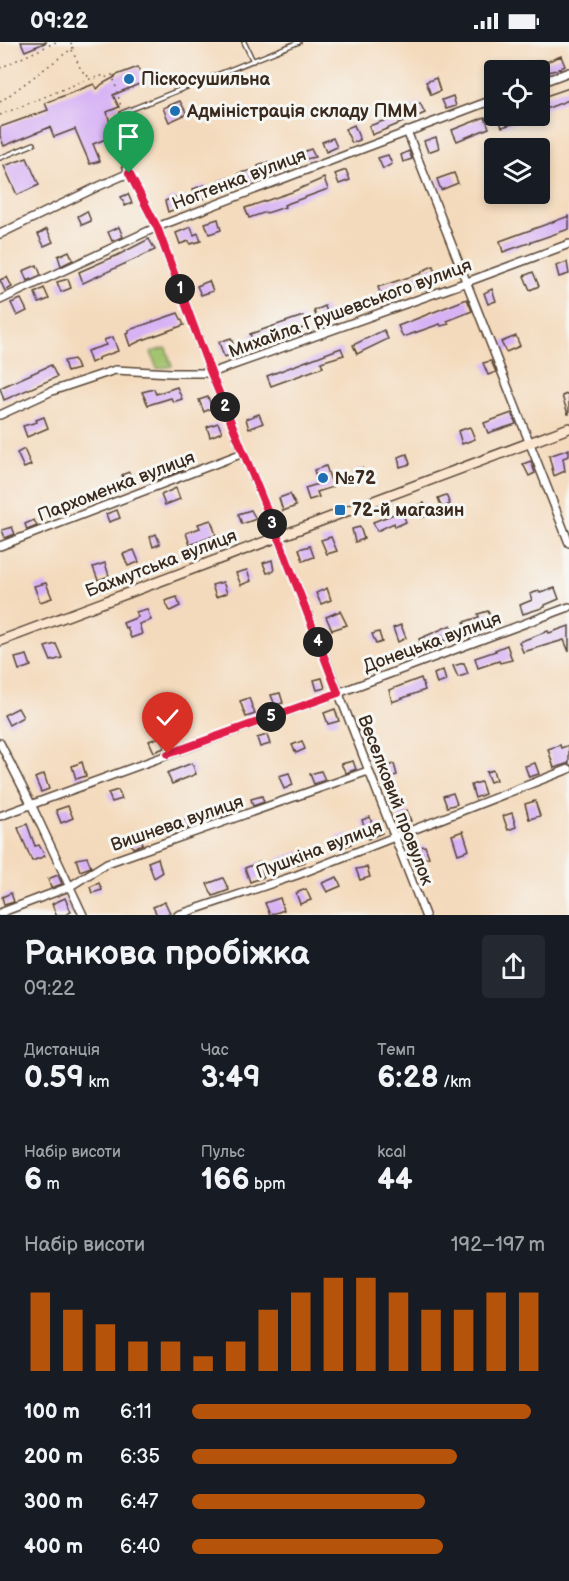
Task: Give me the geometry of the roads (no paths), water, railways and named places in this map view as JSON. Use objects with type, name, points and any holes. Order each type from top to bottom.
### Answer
[{"type":"street","points":[[550,79],[569,72]]},
{"type":"street","name":"Ногтенка вулиця","points":[[0,300],[157,227],[484,103]]},
{"type":"street","points":[[407,131],[569,543]]},
{"type":"street","name":"Веселковий провулок","points":[[124,161],[157,227],[211,373],[278,537],[425,915]]},
{"type":"street","points":[[0,234],[129,173]]},
{"type":"street","name":"Михайла Грушевського вулиця","points":[[0,415],[52,391],[115,370],[211,373],[569,244]]},
{"type":"street","name":"Бахмутська вулиця","points":[[0,641],[569,428]]},
{"type":"street","name":"Пархоменка вулиця","points":[[0,546],[243,453]]},
{"type":"street","name":"Донецька вулиця","points":[[0,816],[569,607]]},
{"type":"street","points":[[0,743],[83,915]]},
{"type":"street","name":"Пушкіна вулиця","points":[[178,915],[297,875],[569,769]]},
{"type":"street","name":"Вишнева вулиця","points":[[0,913],[69,887],[107,863],[368,771]]},
{"type":"lane","points":[[244,42],[253,61]]},
{"type":"lane","points":[[124,161],[123,113],[299,42]]},
{"type":"lane","points":[[0,158],[34,144]]},
{"type":"place","name":"Піскосушильна","points":[[129,79]]},
{"type":"place","name":"Адміністрація складу ПММ","points":[[175,111]]},
{"type":"place","name":"№72","points":[[323,478]]},
{"type":"place","name":"72-й магазин","points":[[340,510]]}]
